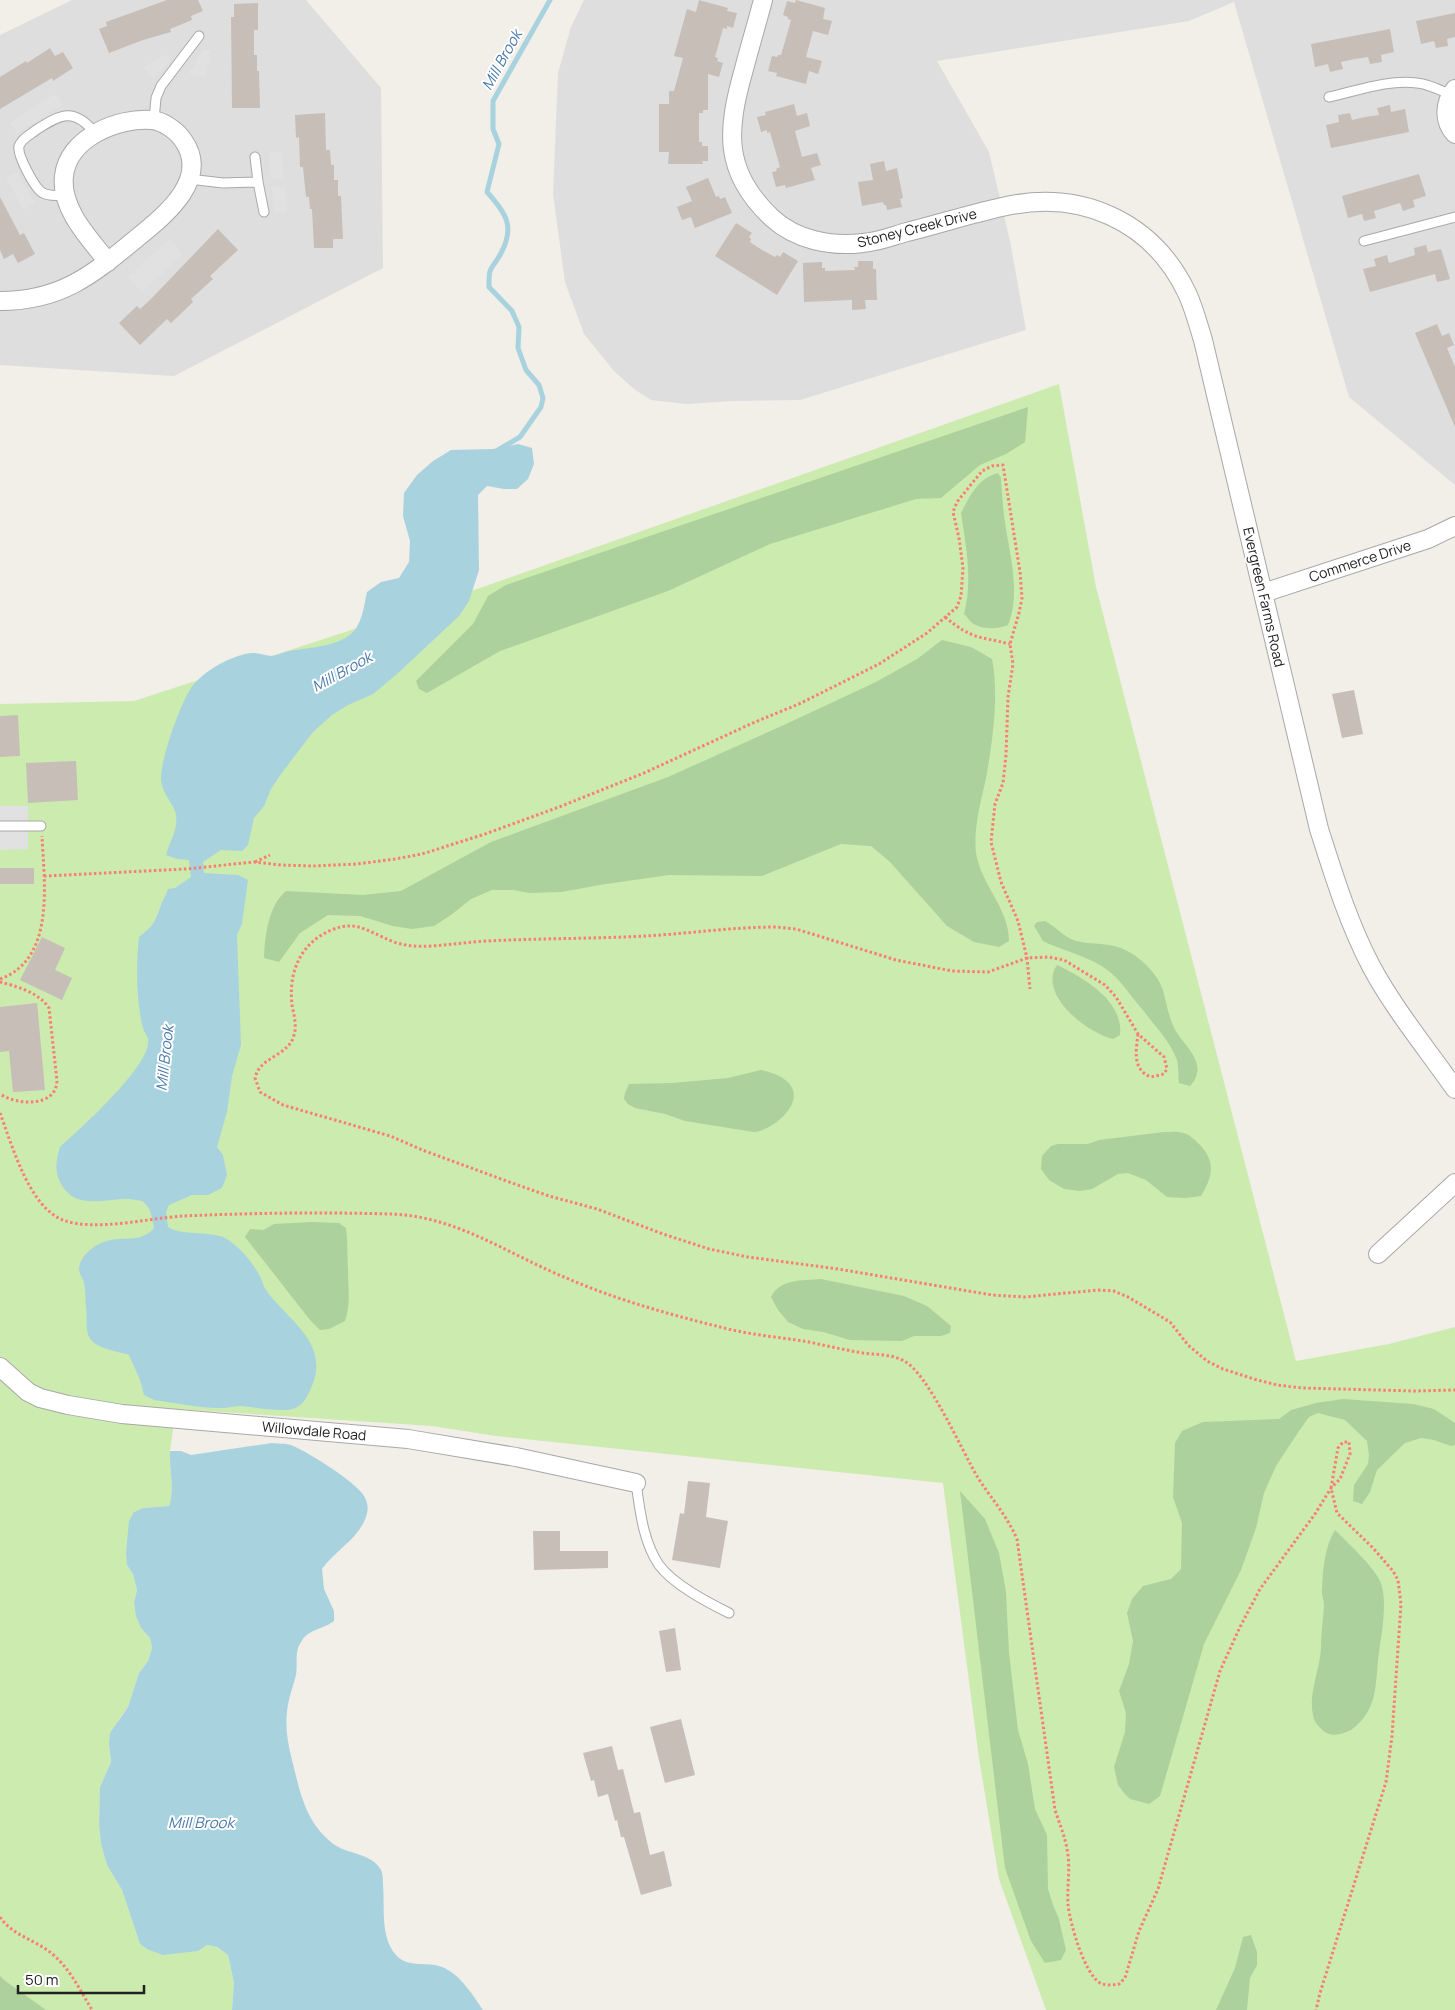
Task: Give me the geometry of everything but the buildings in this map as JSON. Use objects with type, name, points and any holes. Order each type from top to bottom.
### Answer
[{"type":"street","name":"Stoney Creek Drive","points":[[763,0],[734,107],[731,136],[736,165],[741,177],[756,201],[776,222],[818,242],[863,243],[1003,207]]},
{"type":"street","points":[[1453,92],[1447,104],[1446,114],[1448,124],[1455,134]]},
{"type":"street","points":[[0,301],[30,300],[55,294],[70,287],[108,262],[163,216],[185,191],[192,169],[186,144],[179,134],[154,120],[137,120],[95,133],[79,146],[70,158],[64,176],[66,195],[74,216],[108,262]]},
{"type":"street","name":"Evergreen Farms Road","points":[[1003,207],[1023,203],[1056,202],[1079,204],[1101,211],[1130,226],[1143,237],[1168,262],[1178,277],[1194,312],[1203,340],[1319,829],[1349,919],[1376,974],[1394,1004],[1455,1089]]},
{"type":"street","name":"Commerce Drive","points":[[1263,593],[1428,539],[1455,526]]},
{"type":"street","points":[[1378,1254],[1455,1184]]},
{"type":"street","name":"Willowdale Road","points":[[0,1367],[28,1392],[40,1398],[68,1405],[122,1414],[408,1439],[516,1457],[636,1483]]},
{"type":"lane","points":[[154,120],[156,98],[161,86],[199,36]]},
{"type":"lane","points":[[1329,97],[1404,82],[1420,83],[1453,92]]},
{"type":"lane","points":[[66,195],[53,196],[40,191],[23,163],[19,149],[20,145],[23,139],[53,118],[61,115],[77,117],[87,123],[95,133]]},
{"type":"lane","points":[[256,157],[258,182],[264,212]]},
{"type":"lane","points":[[189,179],[238,184],[258,182]]},
{"type":"lane","points":[[1364,241],[1455,217]]},
{"type":"lane","points":[[0,826],[41,826]]},
{"type":"lane","points":[[636,1483],[644,1529],[650,1547],[660,1566],[702,1599],[729,1613]]},
{"type":"path","points":[[44,876],[186,869],[254,862],[281,865],[357,864],[422,854],[559,807],[644,773],[799,704],[879,664],[927,633],[946,617],[956,607],[961,596],[962,584],[963,568],[953,512],[957,502],[982,471],[992,466],[1003,465],[1022,590],[1020,613],[1010,644],[1012,664],[1008,697],[1006,755],[1002,783],[995,804],[992,842],[1001,882],[1018,920],[1027,958],[1030,989]]},
{"type":"path","points":[[946,617],[966,634],[1010,644]]},
{"type":"path","points":[[0,981],[10,975],[24,962],[41,932],[44,911],[44,876],[41,826]]},
{"type":"path","points":[[254,862],[270,855]]},
{"type":"path","points":[[1138,1034],[1137,1058],[1140,1069],[1151,1077],[1164,1074],[1167,1069],[1164,1057],[1138,1034],[1116,997],[1100,981],[1064,960],[1048,957],[1027,958],[988,972],[952,971],[896,960],[796,929],[777,927],[661,935],[488,941],[412,946],[394,942],[364,927],[346,926],[320,936],[302,954],[293,972],[291,984],[295,1025],[294,1037],[284,1050],[260,1067],[256,1073],[256,1083],[257,1088],[264,1096],[283,1105],[390,1136],[425,1151],[549,1196],[597,1209],[663,1234],[709,1248],[748,1257],[838,1269],[992,1295],[1025,1297],[1098,1290],[1114,1291],[1128,1297],[1170,1322],[1188,1345],[1207,1361],[1223,1370],[1276,1385],[1302,1388],[1415,1391],[1455,1390]]},
{"type":"path","points":[[0,981],[28,992],[46,1003],[49,1008],[57,1081],[56,1090],[53,1094],[40,1100],[21,1101],[9,1099],[0,1094]]},
{"type":"path","points":[[0,1113],[11,1143],[34,1192],[50,1213],[63,1220],[81,1224],[170,1217],[293,1213],[390,1214],[422,1217],[443,1222],[471,1233],[566,1278],[607,1294],[694,1320],[732,1330],[866,1354],[893,1356],[906,1361],[926,1383],[977,1475],[1012,1526],[1017,1539],[1053,1796],[1058,1818],[1066,1838],[1070,1869],[1068,1905],[1085,1962],[1094,1976],[1104,1984],[1119,1984],[1125,1978],[1139,1931],[1158,1889],[1214,1688],[1240,1627],[1260,1589],[1315,1514],[1331,1488],[1340,1479],[1351,1450],[1348,1442],[1343,1442],[1338,1448],[1331,1488],[1337,1513],[1373,1548],[1398,1580],[1401,1604],[1392,1736],[1386,1782],[1316,2010]]},
{"type":"path","points":[[0,1917],[14,1932],[44,1948],[59,1960],[74,1980],[92,2010]]},
{"type":"shaded area","points":[[72,0],[306,0],[381,88],[383,268],[174,376],[0,365],[0,35]]},
{"type":"shaded area","points":[[584,0],[1455,0],[1455,485],[1349,397],[1234,2],[1189,21],[937,61],[989,152],[1010,241],[1026,330],[800,400],[686,404],[651,400],[634,389],[614,371],[584,334],[565,282],[553,194],[558,73],[571,27]]},
{"type":"shaded area","points":[[203,50],[211,50],[205,77],[189,74]]},
{"type":"shaded area","points":[[165,54],[171,60],[153,79],[143,67]]},
{"type":"shaded area","points":[[55,94],[62,105],[17,133],[10,123]]},
{"type":"shaded area","points":[[281,152],[284,178],[271,179],[269,153]]},
{"type":"shaded area","points":[[17,172],[35,203],[24,210],[6,178]]},
{"type":"shaded area","points":[[272,187],[285,187],[287,212],[274,213]]},
{"type":"shaded area","points":[[169,239],[183,254],[142,292],[128,277]]},
{"type":"shaded area","points":[[0,806],[28,806],[28,849],[0,850]]},
{"type":"green space","points":[[1059,384],[1096,587],[1296,1361],[1389,1344],[1455,1327],[1455,2010],[1046,2010],[999,1879],[979,1758],[943,1483],[496,1436],[432,1426],[176,1409],[170,1451],[172,1497],[169,1506],[143,1508],[134,1512],[127,1565],[133,1574],[137,1590],[134,1602],[141,1628],[150,1638],[152,1648],[148,1661],[139,1673],[128,1707],[119,1719],[109,1744],[111,1762],[100,1787],[99,1824],[101,1844],[107,1865],[122,1890],[140,1944],[198,1951],[207,1945],[217,1947],[228,1955],[234,1983],[232,2010],[0,2010],[0,704],[134,701],[480,588]]},
{"type":"green space","points":[[1028,407],[1025,442],[1006,454],[980,465],[941,498],[916,499],[770,544],[668,591],[500,651],[427,693],[419,689],[416,681],[473,624],[488,596],[506,585]]},
{"type":"green space","points":[[998,473],[1001,478],[1014,590],[1012,614],[1008,625],[990,628],[976,625],[964,614],[967,601],[968,576],[967,551],[961,513],[975,488],[991,475]]},
{"type":"green space","points":[[942,640],[971,647],[992,659],[995,687],[993,731],[975,843],[983,876],[1000,907],[1008,929],[1009,941],[999,947],[974,942],[947,926],[890,862],[871,846],[841,844],[762,876],[669,875],[561,892],[529,893],[514,890],[492,890],[471,899],[434,926],[412,929],[393,926],[360,916],[328,915],[300,933],[279,962],[264,958],[265,940],[271,913],[280,897],[286,891],[363,895],[401,891],[491,842],[668,777],[786,724],[876,682],[917,659]]},
{"type":"green space","points":[[1045,921],[1067,937],[1076,941],[1111,945],[1124,949],[1146,964],[1161,984],[1174,1028],[1196,1060],[1197,1074],[1190,1086],[1179,1083],[1177,1060],[1170,1046],[1123,985],[1113,974],[1100,965],[1043,941],[1034,926],[1037,922]]},
{"type":"green space","points":[[1057,965],[1090,984],[1109,1001],[1120,1023],[1120,1035],[1113,1039],[1102,1035],[1090,1029],[1068,1011],[1059,1000],[1054,988],[1053,976]]},
{"type":"green space","points":[[761,1070],[775,1074],[788,1082],[793,1090],[794,1097],[788,1111],[782,1118],[761,1131],[754,1132],[685,1121],[665,1114],[635,1108],[624,1099],[629,1084],[672,1083],[728,1078]]},
{"type":"green space","points":[[1179,1132],[1192,1137],[1204,1150],[1211,1169],[1208,1182],[1201,1196],[1185,1198],[1167,1197],[1146,1180],[1128,1173],[1118,1174],[1092,1189],[1080,1191],[1064,1189],[1049,1180],[1041,1169],[1042,1156],[1051,1146],[1058,1144],[1088,1144],[1099,1140]]},
{"type":"green space","points":[[339,1223],[346,1228],[348,1308],[345,1321],[329,1329],[320,1330],[310,1320],[245,1237],[250,1229],[263,1230],[274,1224]]},
{"type":"green space","points":[[821,1279],[904,1296],[927,1306],[951,1326],[950,1333],[941,1336],[914,1336],[902,1341],[850,1340],[823,1332],[803,1329],[788,1322],[778,1310],[771,1297],[775,1291],[786,1283]]},
{"type":"green space","points":[[1343,1399],[1413,1404],[1434,1409],[1455,1423],[1455,1445],[1451,1446],[1421,1438],[1405,1443],[1377,1470],[1370,1492],[1362,1504],[1353,1501],[1354,1485],[1368,1464],[1367,1441],[1345,1420],[1318,1413],[1309,1417],[1276,1466],[1264,1493],[1256,1528],[1241,1570],[1204,1644],[1160,1796],[1149,1804],[1130,1799],[1118,1785],[1114,1767],[1125,1732],[1126,1713],[1119,1691],[1129,1664],[1133,1641],[1127,1613],[1132,1599],[1143,1586],[1171,1579],[1181,1569],[1182,1523],[1173,1497],[1175,1443],[1182,1431],[1203,1422],[1279,1419],[1291,1410],[1316,1403]]},
{"type":"green space","points":[[960,1491],[985,1519],[999,1553],[1006,1592],[1009,1653],[1018,1730],[1028,1764],[1035,1809],[1047,1835],[1048,1889],[1059,1919],[1066,1950],[1061,1960],[1045,1963],[1031,1941],[1005,1868]]},
{"type":"green space","points":[[1335,1530],[1377,1575],[1382,1588],[1384,1606],[1376,1685],[1371,1705],[1367,1714],[1351,1730],[1335,1735],[1326,1733],[1315,1721],[1312,1698],[1321,1648],[1324,1565],[1329,1543]]},
{"type":"green space","points":[[1251,1935],[1257,1952],[1257,1965],[1250,1978],[1247,2010],[1216,2010],[1235,1968],[1243,1937]]},
{"type":"green space","points":[[0,1976],[4,1980],[46,2010],[0,2010]]},
{"type":"water","name":"Mill Brook","points":[[518,444],[532,448],[534,464],[528,479],[517,489],[487,486],[478,495],[479,570],[469,601],[459,616],[373,694],[348,705],[332,715],[313,732],[271,789],[264,806],[254,818],[248,845],[242,851],[221,850],[203,862],[204,873],[238,875],[248,880],[242,924],[237,935],[241,1045],[232,1076],[227,1112],[217,1147],[223,1155],[227,1175],[222,1188],[208,1195],[192,1195],[169,1205],[166,1212],[168,1227],[182,1232],[223,1237],[239,1249],[257,1271],[266,1290],[295,1322],[311,1344],[316,1370],[312,1386],[306,1398],[300,1406],[292,1409],[278,1410],[241,1406],[207,1408],[154,1400],[144,1395],[140,1380],[129,1355],[103,1348],[92,1341],[89,1336],[85,1286],[79,1269],[86,1254],[101,1243],[139,1237],[154,1228],[149,1209],[145,1203],[139,1200],[92,1201],[75,1198],[61,1184],[56,1166],[60,1147],[113,1096],[139,1064],[146,1050],[148,1039],[143,1028],[138,995],[137,959],[139,937],[154,921],[168,889],[175,888],[191,877],[189,860],[177,859],[166,855],[175,828],[176,817],[161,780],[167,747],[176,719],[191,688],[219,664],[245,654],[253,653],[272,656],[288,651],[333,643],[348,636],[354,631],[359,622],[367,592],[381,582],[399,578],[409,562],[410,541],[403,516],[404,493],[417,475],[433,461],[451,450],[493,449]]},
{"type":"water","name":"Mill Brook","points":[[272,1443],[291,1445],[328,1466],[361,1492],[366,1499],[368,1507],[360,1529],[322,1569],[324,1589],[334,1611],[334,1621],[307,1634],[299,1646],[297,1654],[296,1675],[289,1698],[286,1718],[288,1742],[305,1805],[315,1825],[332,1843],[371,1860],[381,1870],[385,1930],[390,1946],[395,1954],[405,1962],[436,1965],[448,1970],[465,1985],[483,2010],[232,2010],[234,1983],[228,1955],[217,1947],[207,1945],[198,1951],[163,1955],[149,1950],[140,1944],[122,1890],[107,1865],[101,1844],[99,1824],[100,1787],[111,1762],[110,1733],[128,1707],[139,1673],[148,1661],[152,1648],[150,1638],[141,1628],[136,1616],[134,1602],[137,1590],[133,1574],[127,1565],[126,1553],[129,1521],[134,1512],[143,1508],[169,1506],[172,1486],[170,1451],[181,1451],[191,1455]]},
{"type":"waterway","name":"Mill Brook","points":[[498,450],[520,437],[541,407],[543,398],[539,385],[526,370],[518,348],[519,327],[512,311],[489,287],[490,272],[505,245],[508,228],[504,214],[487,192],[499,144],[493,129],[493,101],[550,0]]}]
